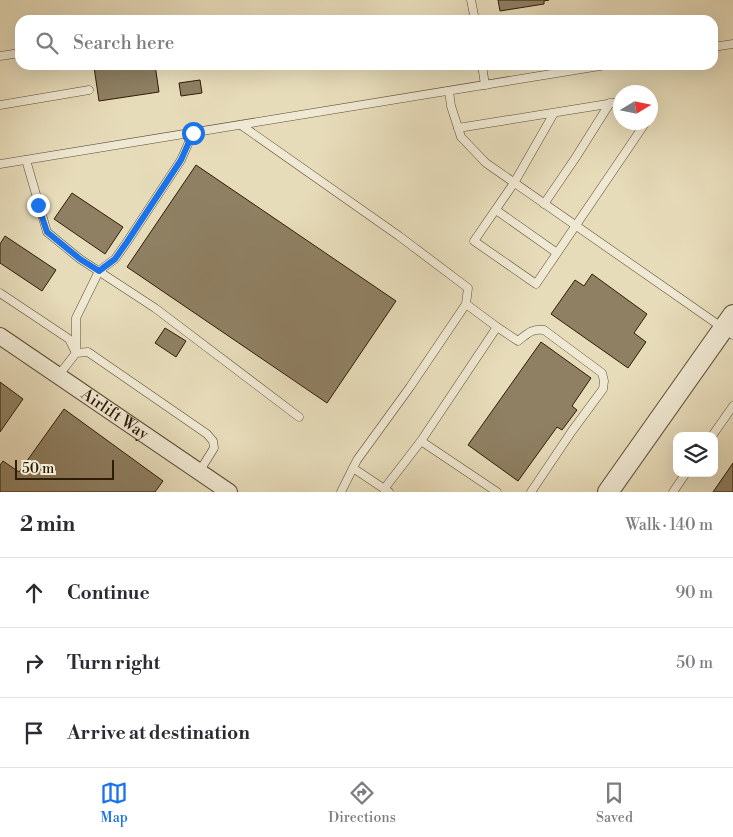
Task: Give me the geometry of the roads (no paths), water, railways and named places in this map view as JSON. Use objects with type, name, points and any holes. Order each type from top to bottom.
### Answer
[{"type":"street","points":[[608,492],[730,326]]},
{"type":"street","name":"Airlift Way","points":[[0,336],[228,492]]},
{"type":"lane","points":[[471,0],[474,15]]},
{"type":"lane","points":[[718,47],[733,44]]},
{"type":"lane","points":[[0,56],[15,54]]},
{"type":"lane","points":[[483,70],[485,85]]},
{"type":"lane","points":[[0,164],[576,70]]},
{"type":"lane","points":[[0,104],[89,90]]},
{"type":"lane","points":[[448,91],[461,137],[486,163],[575,225],[730,326]]},
{"type":"lane","points":[[544,204],[576,158],[610,103]]},
{"type":"lane","points":[[458,128],[613,103]]},
{"type":"lane","points":[[554,113],[514,183],[474,241],[536,284],[641,130]]},
{"type":"lane","points":[[241,125],[399,236],[468,288],[466,304],[357,460],[341,492]]},
{"type":"lane","points":[[58,376],[76,353],[76,318],[99,271],[115,259],[127,242],[181,160],[193,133]]},
{"type":"lane","points":[[26,160],[47,232],[80,259],[155,308],[299,417]]},
{"type":"lane","points":[[496,210],[557,252]]},
{"type":"lane","points":[[0,293],[69,339],[76,353]]},
{"type":"lane","points":[[466,304],[518,341],[530,331],[544,330],[602,373],[603,389],[531,492]]},
{"type":"lane","points":[[353,468],[386,490],[421,441],[497,326]]},
{"type":"lane","points":[[76,353],[88,352],[207,434],[213,441],[214,448],[199,472]]},
{"type":"lane","points":[[715,432],[733,406]]},
{"type":"lane","points":[[421,441],[497,492]]},
{"type":"lane","points":[[673,492],[683,477]]}]
